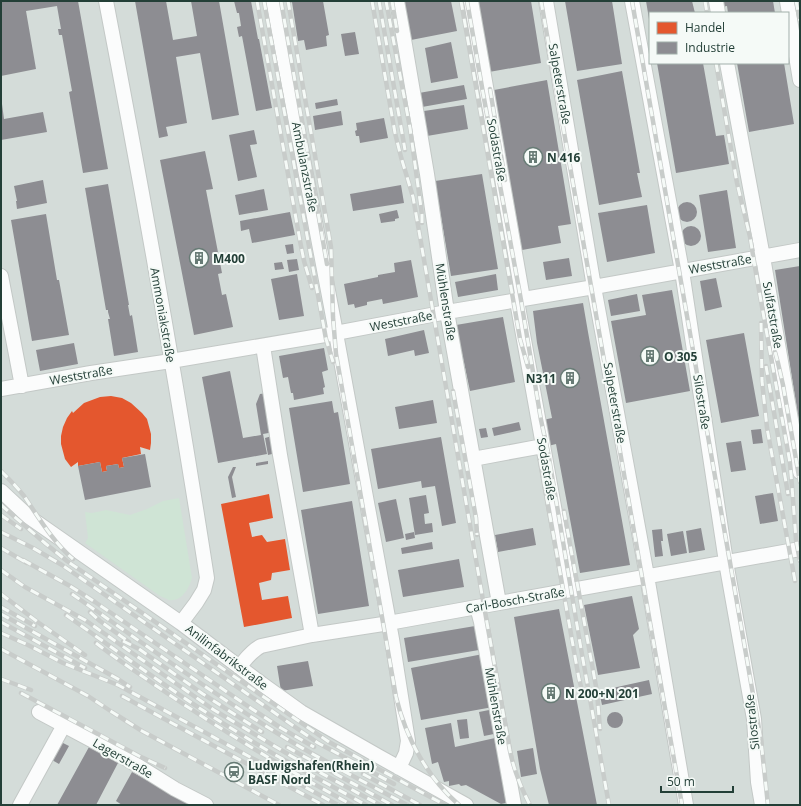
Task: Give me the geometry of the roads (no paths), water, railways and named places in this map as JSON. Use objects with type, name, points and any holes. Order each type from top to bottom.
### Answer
[{"type":"street","name":"Ammoniakstraße","points":[[106,1],[139,172],[207,578],[204,590],[181,623]]},
{"type":"street","name":"Ambulanzstraße","points":[[273,1],[389,623],[408,741],[406,753],[399,768]]},
{"type":"street","name":"Mühlenstraße","points":[[397,1],[426,167],[447,312],[499,603]]},
{"type":"street","name":"Sodastraße","points":[[471,1],[543,446],[569,590]]},
{"type":"street","name":"Salpeterstraße","points":[[546,1],[594,287],[647,576],[686,805]]},
{"type":"street","name":"Silostraße","points":[[632,1],[682,271],[726,562],[754,719],[758,782],[762,805]]},
{"type":"street","points":[[716,1],[718,12]]},
{"type":"street","points":[[787,1],[789,12]]},
{"type":"street","points":[[789,13],[800,80]]},
{"type":"street","name":"Sulfatstraße","points":[[728,64],[764,257],[800,472]]},
{"type":"street","name":"Weststraße","points":[[1,389],[262,346],[800,250]]},
{"type":"street","points":[[1,276],[22,386]]},
{"type":"street","points":[[262,346],[312,635]]},
{"type":"street","points":[[473,459],[543,446]]},
{"type":"street","name":"Anilinfabrikstraße","points":[[1,491],[29,517],[181,623],[301,712],[466,805]]},
{"type":"street","name":"Carl-Bosch-Straße","points":[[239,667],[248,655],[261,646],[312,635],[389,623],[800,549]]},
{"type":"street","name":"Mühlenstraße","points":[[477,607],[514,805]]},
{"type":"street","name":"Lagerstraße","points":[[39,712],[127,759],[175,789],[206,805]]},
{"type":"street","points":[[20,805],[64,725]]},
{"type":"railway","points":[[257,1],[300,241],[312,288]]},
{"type":"railway","points":[[264,1],[326,339],[333,362]]},
{"type":"railway","points":[[281,1],[327,264]]},
{"type":"railway","points":[[288,1],[331,247],[333,317],[336,354],[396,697],[400,712],[419,756],[437,782],[459,805]]},
{"type":"railway","points":[[372,1],[395,133],[413,197],[510,751],[518,779],[530,805]]},
{"type":"railway","points":[[379,1],[405,150]]},
{"type":"railway","points":[[386,1],[410,128],[422,223]]},
{"type":"railway","points":[[392,1],[397,31]]},
{"type":"railway","points":[[461,1],[520,339],[528,367]]},
{"type":"railway","points":[[467,1],[541,420],[548,452],[609,805]]},
{"type":"railway","points":[[541,1],[682,805]]},
{"type":"railway","points":[[632,1],[761,740],[768,805]]},
{"type":"railway","points":[[705,1],[707,12]]},
{"type":"railway","points":[[796,1],[800,21]]},
{"type":"railway","points":[[716,64],[737,183],[750,237],[790,463],[796,540],[800,561]]},
{"type":"railway","points":[[490,89],[505,180]]},
{"type":"railway","points":[[761,323],[762,381],[767,428],[795,581]]},
{"type":"railway","points":[[775,352],[783,385],[800,482]]},
{"type":"railway","points":[[766,366],[788,494]]},
{"type":"railway","points":[[453,391],[476,518],[477,535]]},
{"type":"railway","points":[[540,460],[579,679],[584,698]]},
{"type":"railway","points":[[1,471],[16,486],[53,537],[73,559]]},
{"type":"railway","points":[[1,505],[67,561],[329,742],[445,805]]},
{"type":"railway","points":[[564,511],[597,692],[600,729]]},
{"type":"railway","points":[[1,515],[21,529]]},
{"type":"railway","points":[[1,532],[62,565],[318,743],[394,784]]},
{"type":"railway","points":[[1,548],[27,563]]},
{"type":"railway","points":[[23,560],[70,586],[95,602],[252,709],[314,747]]},
{"type":"railway","points":[[1,570],[25,587],[85,620],[214,710],[308,766],[380,805]]},
{"type":"railway","points":[[1,594],[85,655]]},
{"type":"railway","points":[[72,594],[251,717],[309,752],[407,805]]},
{"type":"railway","points":[[1,607],[35,626]]},
{"type":"railway","points":[[90,612],[129,642]]},
{"type":"railway","points":[[1,614],[130,687]]},
{"type":"railway","points":[[66,615],[219,721],[272,753],[366,805]]},
{"type":"railway","points":[[1,622],[85,668]]},
{"type":"railway","points":[[1,633],[63,663],[118,685],[338,805]]},
{"type":"railway","points":[[123,641],[139,649],[203,694],[262,732]]},
{"type":"railway","points":[[96,643],[155,685],[228,733],[352,805]]},
{"type":"railway","points":[[1,649],[88,696],[142,731],[279,805]]},
{"type":"railway","points":[[1,679],[31,690]]},
{"type":"railway","points":[[21,693],[139,756],[165,768]]},
{"type":"railway","points":[[122,696],[323,805]]},
{"type":"railway","points":[[287,747],[392,805]]},
{"type":"railway","points":[[363,774],[420,805]]},
{"type":"place","name":"N 416","points":[[533,157]]},
{"type":"place","name":"M400","points":[[199,258]]},
{"type":"place","name":"O 305","points":[[650,356]]},
{"type":"place","name":"N311","points":[[570,378]]},
{"type":"place","name":"N 200+N 201","points":[[551,693]]},
{"type":"place","name":"Ludwigshafen(Rhein) BASF Nord","points":[[234,772]]}]
